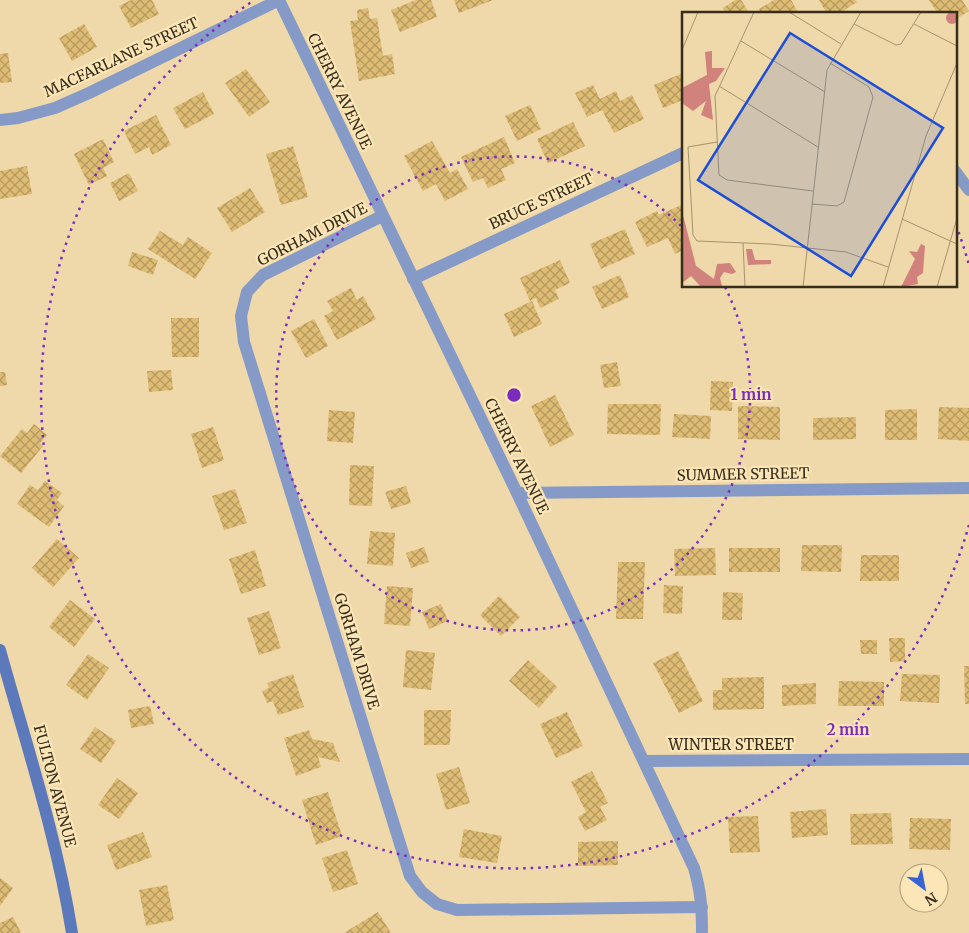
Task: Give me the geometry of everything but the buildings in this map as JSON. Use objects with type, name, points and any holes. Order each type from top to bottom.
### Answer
[{"type":"street","name":"MACFARLANE STREET","points":[[0,120],[18,118],[55,108],[279,0]]},
{"type":"street","name":"CHERRY AVENUE","points":[[279,0],[517,493],[694,868],[702,906],[702,933]]},
{"type":"street","name":"BRUCE STREET","points":[[413,279],[682,152]]},
{"type":"street","points":[[956,172],[969,190]]},
{"type":"street","name":"GORHAM DRIVE","points":[[382,216],[263,275],[246,292],[241,316],[244,342],[410,876],[422,892],[437,904],[457,910],[702,906]]},
{"type":"street","name":"SUMMER STREET","points":[[517,493],[969,488]]},
{"type":"street","name":"FULTON AVENUE","points":[[0,650],[56,852],[72,933]]},
{"type":"street","name":"WINTER STREET","points":[[644,761],[969,759]]}]
